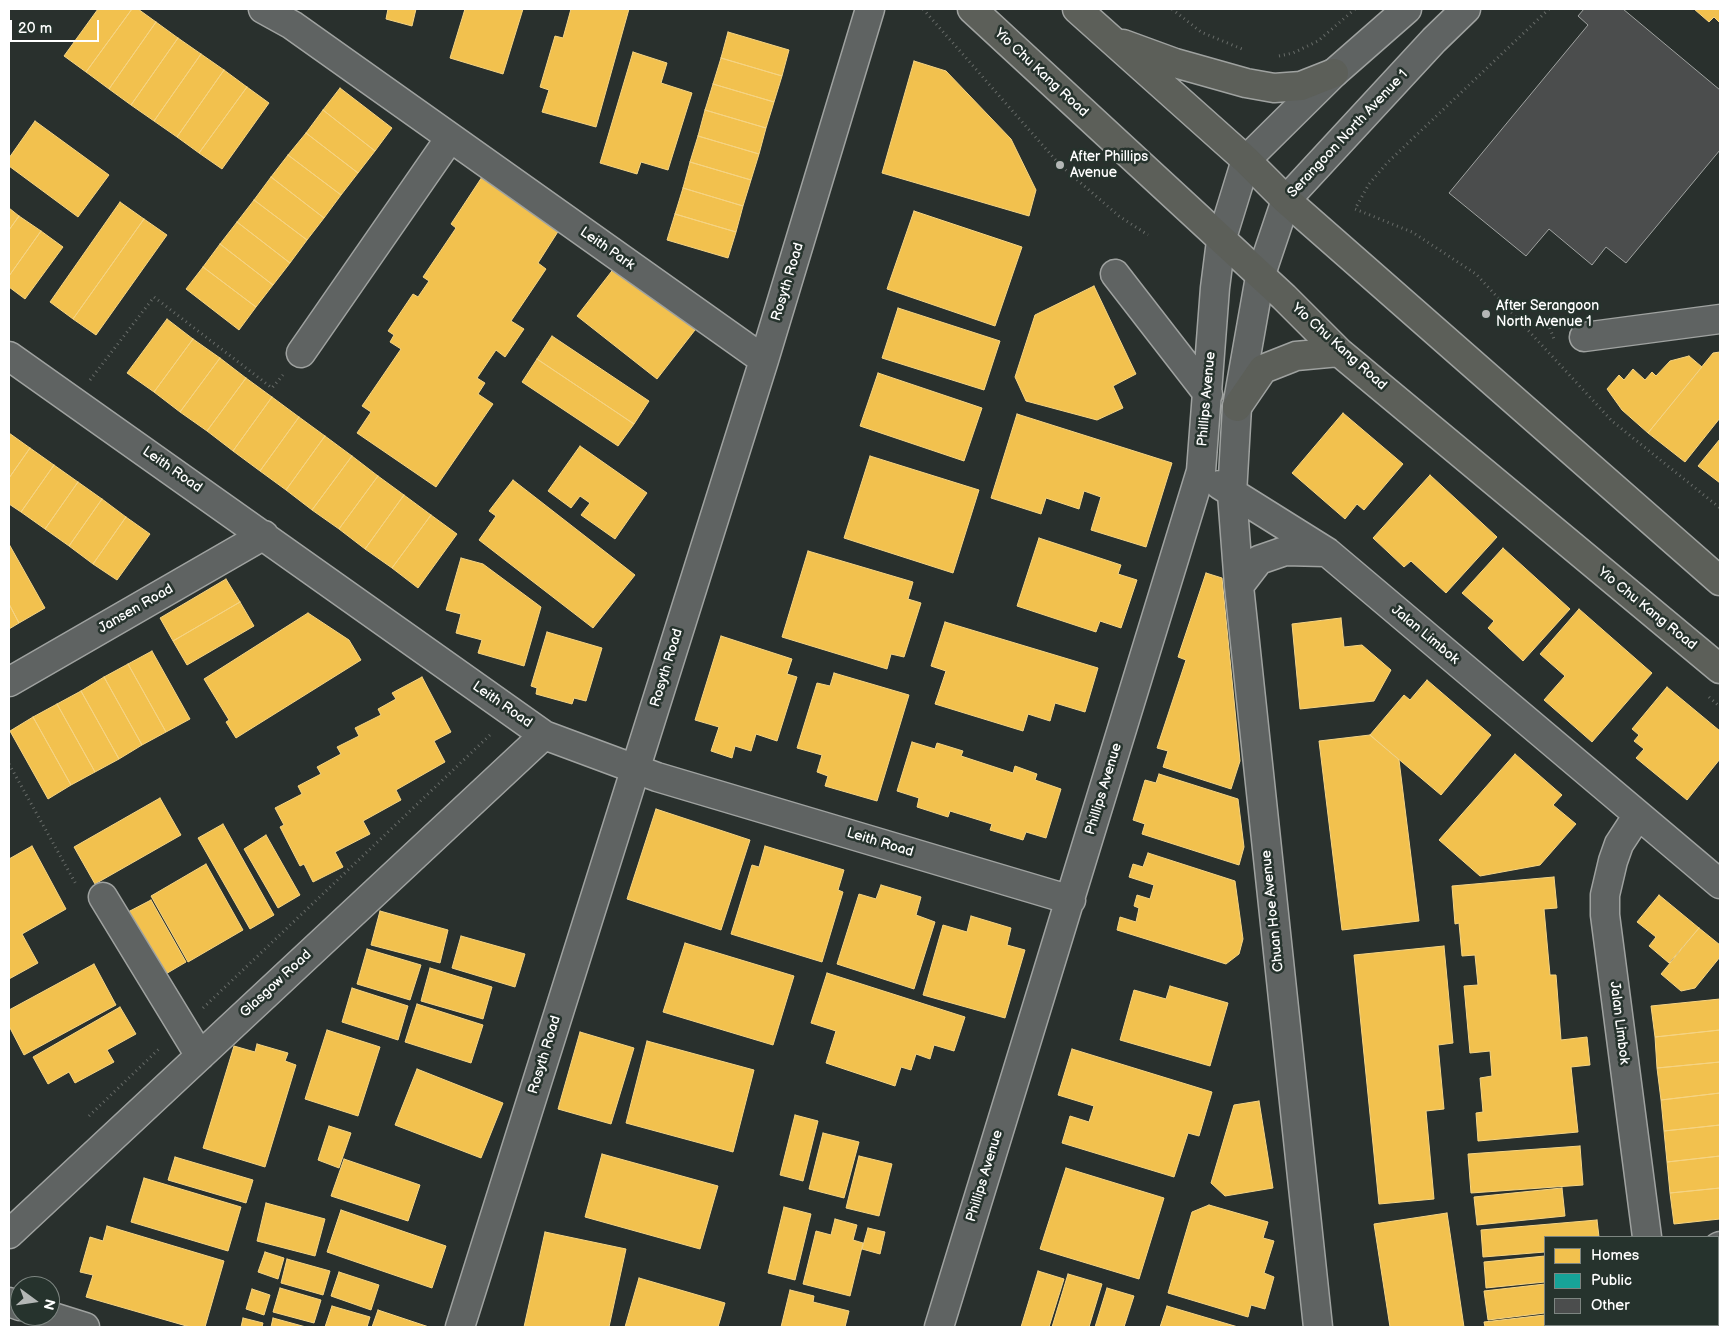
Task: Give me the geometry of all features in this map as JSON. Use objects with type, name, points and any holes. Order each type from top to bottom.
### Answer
[{"type":"main road","name":"Yio Chu Kang Road","points":[[972,9],[1339,352],[1720,669]]},
{"type":"main road","points":[[1077,9],[1107,38],[1246,160],[1286,200],[1720,580]]},
{"type":"main road","points":[[1107,38],[1175,63],[1246,83],[1274,88],[1301,86],[1334,72]]},
{"type":"main road","points":[[1237,407],[1263,369],[1296,356],[1339,352]]},
{"type":"street","name":"Leith Park","points":[[263,9],[292,25],[764,360]]},
{"type":"street","name":"Rosyth Road","points":[[460,1327],[764,360],[870,9]]},
{"type":"street","name":"Serangoon North Avenue 1","points":[[1260,277],[1286,200],[1434,40],[1466,9]]},
{"type":"street","points":[[1221,241],[1246,160],[1334,72],[1403,10]]},
{"type":"street","points":[[301,353],[450,138]]},
{"type":"street","name":"Phillips Avenue","points":[[939,1327],[1201,471],[1215,288],[1221,241]]},
{"type":"street","points":[[1115,274],[1208,394]]},
{"type":"street","points":[[1232,494],[1237,407],[1260,277]]},
{"type":"street","points":[[1584,337],[1720,320]]},
{"type":"street","name":"Leith Road","points":[[9,356],[544,735],[635,769],[1071,900]]},
{"type":"street","name":"Jalan Limbok","points":[[1201,471],[1232,494],[1327,552],[1720,884]]},
{"type":"street","name":"Chuan Hoe Avenue","points":[[1232,494],[1239,586],[1318,1327]]},
{"type":"street","name":"Jansen Road","points":[[9,682],[264,535]]},
{"type":"street","points":[[1239,586],[1259,560],[1285,551],[1327,552]]},
{"type":"street","name":"Glasgow Road","points":[[9,1234],[544,735]]},
{"type":"street","name":"Jalan Limbok","points":[[1638,815],[1619,844],[1613,861],[1605,894],[1605,916],[1647,1236]]},
{"type":"street","points":[[102,897],[200,1056]]},
{"type":"street","points":[[60,1319],[85,1327]]},
{"type":"path","points":[[923,9],[1060,165],[1119,216],[1148,235]]},
{"type":"path","points":[[1172,9],[1201,32],[1249,52]]},
{"type":"path","points":[[1275,57],[1292,54],[1318,41],[1355,9]]},
{"type":"path","points":[[1549,9],[1387,162],[1369,184],[1355,209],[1412,232],[1476,274],[1612,421],[1720,508]]},
{"type":"path","points":[[88,383],[154,297],[272,388],[301,353]]},
{"type":"path","points":[[87,1118],[498,727]]},
{"type":"building: Homes","points":[[98,9],[132,9],[86,72],[64,56]]},
{"type":"building: Homes","points":[[132,9],[138,9],[156,22],[109,89],[86,72]]},
{"type":"building: Homes","points":[[388,9],[416,9],[412,26],[386,19]]},
{"type":"building: Homes","points":[[465,9],[523,9],[503,74],[450,58]]},
{"type":"building: Homes","points":[[571,9],[629,9],[596,127],[542,112],[549,90],[540,87],[555,36],[563,38]]},
{"type":"building: Homes","points":[[1694,9],[1720,9],[1720,23],[1714,17],[1709,22]]},
{"type":"building: Homes","points":[[156,22],[178,38],[131,105],[109,89]]},
{"type":"building: Homes","points":[[728,32],[789,50],[782,76],[721,58]]},
{"type":"building: Homes","points":[[178,38],[201,54],[154,121],[131,105]]},
{"type":"building: Homes","points":[[633,52],[667,63],[661,83],[692,93],[668,170],[641,162],[637,174],[600,163]]},
{"type":"building: Homes","points":[[201,54],[224,70],[177,137],[154,121]]},
{"type":"building: Homes","points":[[721,58],[782,76],[774,102],[713,84]]},
{"type":"building: Homes","points":[[914,61],[946,71],[1011,139],[1036,190],[1029,216],[882,173]]},
{"type":"building: Homes","points":[[224,70],[247,87],[199,153],[177,137]]},
{"type":"building: Homes","points":[[713,84],[774,102],[766,128],[705,110]]},
{"type":"building: Homes","points":[[247,87],[269,103],[222,169],[199,153]]},
{"type":"building: Homes","points":[[340,88],[392,128],[375,151],[323,110]]},
{"type":"building: Homes","points":[[323,110],[375,151],[358,173],[306,133]]},
{"type":"building: Homes","points":[[705,110],[766,128],[759,154],[698,136]]},
{"type":"building: Homes","points":[[35,121],[109,175],[78,217],[9,166],[9,158]]},
{"type":"building: Homes","points":[[306,133],[358,173],[341,195],[288,155]]},
{"type":"building: Homes","points":[[698,136],[759,154],[751,180],[690,162]]},
{"type":"building: Homes","points":[[288,155],[341,195],[324,218],[271,177]]},
{"type":"building: Homes","points":[[690,162],[751,180],[743,206],[683,188]]},
{"type":"building: Homes","points":[[271,177],[324,218],[307,240],[254,200]]},
{"type":"building: Homes","points":[[482,177],[559,230],[538,263],[546,269],[511,321],[524,329],[505,357],[496,350],[477,378],[485,383],[478,394],[493,404],[436,487],[357,433],[371,412],[362,406],[401,349],[390,342],[394,335],[388,331],[413,294],[418,297],[429,281],[423,277],[456,228],[451,224]]},
{"type":"building: Homes","points":[[683,188],[743,206],[736,232],[675,214]]},
{"type":"building: Homes","points":[[254,200],[307,240],[290,263],[237,222]]},
{"type":"building: Homes","points":[[120,202],[144,219],[73,319],[50,302]]},
{"type":"building: Homes","points":[[9,208],[19,216],[9,230]]},
{"type":"building: Homes","points":[[914,211],[1022,247],[995,326],[887,289]]},
{"type":"building: Homes","points":[[675,214],[736,232],[728,258],[667,240]]},
{"type":"building: Homes","points":[[19,216],[41,231],[9,276],[9,230]]},
{"type":"building: Homes","points":[[144,219],[167,235],[96,335],[73,319]]},
{"type":"building: Homes","points":[[237,222],[290,263],[273,285],[220,244]]},
{"type":"building: Homes","points":[[41,231],[63,247],[25,299],[9,287],[9,276]]},
{"type":"building: Homes","points":[[220,244],[273,285],[256,307],[203,267]]},
{"type":"building: Homes","points":[[203,267],[256,307],[239,330],[186,289]]},
{"type":"building: Homes","points":[[615,267],[695,330],[657,379],[577,316]]},
{"type":"building: Homes","points":[[1094,286],[1136,374],[1113,386],[1123,408],[1097,420],[1026,401],[1015,377],[1035,315]]},
{"type":"building: Homes","points":[[898,308],[1000,341],[984,390],[882,358]]},
{"type":"building: Homes","points":[[167,319],[193,339],[154,392],[127,373]]},
{"type":"building: Homes","points":[[552,336],[649,401],[634,424],[537,359]]},
{"type":"building: Homes","points":[[193,339],[220,358],[180,412],[154,392]]},
{"type":"building: Homes","points":[[1720,352],[1720,418],[1685,462],[1648,433],[1713,353]]},
{"type":"building: Homes","points":[[1689,356],[1702,367],[1648,433],[1622,410],[1607,389],[1619,375],[1624,380],[1633,369],[1645,380],[1652,372],[1656,376],[1670,361]]},
{"type":"building: Homes","points":[[220,358],[246,378],[207,431],[180,412]]},
{"type":"building: Homes","points":[[537,359],[634,424],[618,446],[522,382]]},
{"type":"building: Homes","points":[[878,373],[982,408],[964,461],[860,426]]},
{"type":"building: Homes","points":[[246,378],[272,397],[233,451],[207,431]]},
{"type":"building: Homes","points":[[272,397],[299,417],[260,471],[233,451]]},
{"type":"building: Homes","points":[[1343,413],[1403,464],[1364,510],[1357,504],[1345,519],[1292,473]]},
{"type":"building: Homes","points":[[1017,414],[1172,463],[1146,547],[1091,530],[1101,497],[1084,491],[1079,509],[1046,498],[1041,514],[991,498]]},
{"type":"building: Homes","points":[[299,417],[325,436],[286,490],[260,471]]},
{"type":"building: Homes","points":[[9,433],[30,448],[9,478]]},
{"type":"building: Homes","points":[[325,436],[352,456],[312,510],[286,490]]},
{"type":"building: Homes","points":[[1720,439],[1720,483],[1698,466]]},
{"type":"building: Homes","points":[[580,446],[647,493],[615,539],[581,515],[590,503],[580,496],[571,508],[548,491]]},
{"type":"building: Homes","points":[[30,448],[54,465],[21,512],[9,504],[9,478]]},
{"type":"building: Homes","points":[[352,456],[378,476],[339,529],[312,510]]},
{"type":"building: Homes","points":[[870,456],[979,490],[953,573],[844,538]]},
{"type":"building: Homes","points":[[54,465],[78,482],[45,529],[21,512]]},
{"type":"building: Homes","points":[[1430,475],[1497,537],[1446,593],[1411,561],[1404,567],[1373,538]]},
{"type":"building: Homes","points":[[378,476],[404,495],[365,549],[339,529]]},
{"type":"building: Homes","points":[[513,480],[635,575],[593,628],[479,540],[496,516],[489,511]]},
{"type":"building: Homes","points":[[78,482],[102,499],[69,546],[45,529]]},
{"type":"building: Homes","points":[[404,495],[431,515],[392,568],[365,549]]},
{"type":"building: Homes","points":[[102,499],[126,517],[93,564],[69,546]]},
{"type":"building: Homes","points":[[431,515],[457,534],[418,588],[392,568]]},
{"type":"building: Homes","points":[[126,517],[150,534],[117,580],[93,564]]},
{"type":"building: Homes","points":[[1039,538],[1121,565],[1118,574],[1137,580],[1121,628],[1100,621],[1096,632],[1017,606]]},
{"type":"building: Homes","points":[[9,544],[45,608],[19,623],[9,604]]},
{"type":"building: Homes","points":[[1503,548],[1570,609],[1523,661],[1488,628],[1494,621],[1462,593]]},
{"type":"building: Homes","points":[[808,551],[913,582],[908,599],[921,603],[904,657],[891,654],[887,669],[782,637]]},
{"type":"building: Homes","points":[[461,558],[483,564],[541,607],[524,666],[478,653],[482,640],[456,633],[461,614],[446,610]]},
{"type":"building: Homes","points":[[1206,573],[1222,578],[1240,761],[1231,789],[1163,767],[1168,751],[1157,748],[1186,660],[1178,657]]},
{"type":"building: Homes","points":[[226,579],[240,602],[173,641],[160,618]]},
{"type":"building: Homes","points":[[240,602],[254,626],[187,665],[173,641]]},
{"type":"building: Homes","points":[[9,604],[19,623],[9,629]]},
{"type":"building: Homes","points":[[1579,609],[1652,673],[1592,742],[1544,700],[1565,676],[1540,654]]},
{"type":"building: Homes","points":[[308,613],[349,640],[361,660],[236,738],[226,722],[229,720],[204,679]]},
{"type":"building: Homes","points":[[1341,618],[1344,647],[1362,645],[1391,670],[1374,701],[1300,709],[1292,624]]},
{"type":"building: Homes","points":[[945,622],[1098,668],[1085,712],[1055,703],[1050,721],[1028,714],[1023,731],[935,704],[946,671],[931,666]]},
{"type":"building: Homes","points":[[547,632],[602,648],[586,701],[574,698],[572,704],[536,694],[537,688],[531,686]]},
{"type":"building: Homes","points":[[721,636],[792,659],[787,674],[797,677],[777,741],[756,734],[751,751],[735,746],[732,758],[711,751],[719,727],[695,720]]},
{"type":"building: Homes","points":[[152,651],[190,719],[166,732],[128,664]]},
{"type":"building: Homes","points":[[128,664],[166,732],[142,745],[104,677]]},
{"type":"building: Homes","points":[[834,673],[909,695],[877,801],[825,786],[828,776],[817,772],[822,755],[797,748],[817,683],[830,686]]},
{"type":"building: Homes","points":[[104,677],[142,745],[119,759],[81,691]]},
{"type":"building: Homes","points":[[422,677],[451,732],[434,741],[445,762],[396,790],[401,800],[363,821],[370,834],[335,852],[343,867],[313,882],[304,864],[300,866],[280,827],[284,825],[275,808],[302,794],[298,786],[321,774],[317,767],[341,754],[337,747],[359,736],[355,728],[381,715],[378,709],[396,699],[392,693]]},
{"type":"building: Homes","points":[[1427,680],[1491,735],[1441,795],[1370,735],[1404,695],[1410,700]]},
{"type":"building: Homes","points":[[1667,687],[1720,731],[1720,759],[1687,800],[1636,758],[1644,749],[1634,741],[1639,735],[1632,729]]},
{"type":"building: Homes","points":[[81,691],[119,759],[95,772],[57,704]]},
{"type":"building: Homes","points":[[57,704],[95,772],[71,785],[33,717]]},
{"type":"building: Homes","points":[[33,717],[71,785],[48,799],[10,731]]},
{"type":"building: Homes","points":[[1370,735],[1399,760],[1419,921],[1342,930],[1319,741]]},
{"type":"building: Homes","points":[[912,742],[935,749],[937,743],[963,751],[961,756],[1013,773],[1015,766],[1037,774],[1035,780],[1061,789],[1046,838],[1026,832],[1023,840],[990,830],[992,824],[950,811],[948,817],[917,807],[919,798],[897,791]]},
{"type":"building: Homes","points":[[1515,754],[1562,795],[1553,805],[1576,824],[1540,865],[1480,876],[1439,840]]},
{"type":"building: Homes","points":[[1159,774],[1238,799],[1244,847],[1239,865],[1142,834],[1145,824],[1133,820],[1145,780],[1156,783]]},
{"type":"building: Homes","points":[[160,798],[181,835],[95,884],[74,847]]},
{"type":"building: Homes","points":[[656,809],[750,840],[721,930],[627,899]]},
{"type":"building: Homes","points":[[223,824],[274,915],[250,929],[198,838]]},
{"type":"building: Homes","points":[[266,835],[300,895],[278,908],[244,849]]},
{"type":"building: Homes","points":[[32,846],[66,909],[22,934],[38,963],[9,979],[9,859]]},
{"type":"building: Homes","points":[[765,846],[844,870],[838,890],[843,892],[822,962],[731,934],[752,865],[759,867]]},
{"type":"building: Homes","points":[[1148,853],[1235,881],[1243,939],[1239,954],[1226,964],[1117,930],[1120,917],[1136,922],[1139,908],[1134,906],[1137,895],[1150,899],[1154,885],[1129,877],[1133,864],[1143,867]]},
{"type":"building: Homes","points":[[206,864],[243,930],[188,962],[151,896]]},
{"type":"building: Homes","points":[[1554,877],[1557,908],[1544,909],[1550,975],[1556,975],[1561,1040],[1587,1037],[1590,1065],[1571,1067],[1578,1132],[1478,1141],[1476,1113],[1483,1112],[1480,1078],[1492,1076],[1490,1051],[1470,1053],[1464,986],[1478,985],[1475,955],[1462,956],[1459,923],[1455,924],[1452,886]]},
{"type":"building: Homes","points":[[881,885],[921,897],[916,915],[935,922],[914,989],[837,964],[859,894],[876,899]]},
{"type":"building: Homes","points":[[1659,895],[1699,928],[1669,963],[1649,946],[1656,937],[1637,922]]},
{"type":"building: Homes","points":[[151,900],[186,962],[164,975],[128,912]]},
{"type":"building: Homes","points":[[380,911],[448,930],[440,963],[371,945]]},
{"type":"building: Homes","points":[[971,916],[1011,928],[1007,945],[1025,950],[1005,1018],[923,995],[943,925],[967,932]]},
{"type":"building: Homes","points":[[1699,928],[1720,945],[1720,957],[1695,988],[1681,991],[1661,974]]},
{"type":"building: Homes","points":[[461,936],[525,954],[515,987],[452,968]]},
{"type":"building: Homes","points":[[685,943],[794,976],[773,1045],[663,1012]]},
{"type":"building: Homes","points":[[1444,946],[1453,1043],[1438,1045],[1444,1109],[1426,1111],[1434,1199],[1379,1204],[1354,955]]},
{"type":"building: Homes","points":[[367,949],[421,965],[410,1000],[357,984]]},
{"type":"building: Homes","points":[[94,964],[116,1005],[24,1055],[9,1026],[9,1010]]},
{"type":"building: Homes","points":[[430,968],[492,987],[483,1019],[421,1001]]},
{"type":"building: Homes","points":[[827,973],[965,1017],[954,1051],[934,1045],[930,1059],[916,1054],[911,1070],[901,1067],[895,1086],[826,1063],[836,1031],[811,1023]]},
{"type":"building: Homes","points":[[1170,986],[1228,1003],[1210,1066],[1120,1040],[1134,990],[1166,999]]},
{"type":"building: Homes","points":[[352,988],[408,1006],[398,1040],[342,1022]]},
{"type":"building: Homes","points":[[1720,999],[1720,1030],[1655,1037],[1651,1006]]},
{"type":"building: Homes","points":[[417,1004],[483,1025],[471,1063],[405,1042]]},
{"type":"building: Homes","points":[[120,1007],[136,1034],[107,1050],[114,1062],[75,1083],[69,1072],[48,1084],[33,1057]]},
{"type":"building: Homes","points":[[327,1030],[380,1047],[358,1116],[305,1099]]},
{"type":"building: Homes","points":[[1720,1030],[1720,1062],[1657,1068],[1655,1037]]},
{"type":"building: Homes","points":[[580,1032],[634,1048],[611,1124],[558,1109]]},
{"type":"building: Homes","points":[[647,1041],[754,1070],[733,1152],[626,1123]]},
{"type":"building: Homes","points":[[257,1044],[288,1053],[285,1061],[296,1065],[265,1167],[203,1148],[234,1046],[255,1052]]},
{"type":"building: Homes","points":[[1072,1049],[1212,1092],[1199,1136],[1188,1133],[1174,1177],[1062,1143],[1070,1116],[1089,1122],[1094,1106],[1058,1095]]},
{"type":"building: Homes","points":[[1720,1062],[1720,1093],[1661,1100],[1657,1068]]},
{"type":"building: Homes","points":[[417,1069],[503,1103],[481,1158],[395,1125]]},
{"type":"building: Homes","points":[[1720,1093],[1720,1125],[1664,1131],[1661,1100]]},
{"type":"building: Homes","points":[[1259,1101],[1273,1188],[1225,1196],[1211,1183],[1234,1105]]},
{"type":"building: Homes","points":[[795,1115],[818,1121],[803,1181],[780,1175]]},
{"type":"building: Homes","points":[[1720,1125],[1720,1156],[1667,1162],[1664,1131]]},
{"type":"building: Homes","points":[[329,1126],[351,1133],[339,1168],[318,1160]]},
{"type":"building: Homes","points":[[823,1133],[859,1142],[844,1198],[809,1189]]},
{"type":"building: Homes","points":[[1580,1146],[1583,1185],[1471,1193],[1468,1154]]},
{"type":"building: Homes","points":[[602,1154],[718,1186],[700,1249],[585,1217]]},
{"type":"building: Homes","points":[[859,1156],[892,1164],[879,1216],[846,1208]]},
{"type":"building: Homes","points":[[1720,1156],[1720,1188],[1670,1193],[1667,1162]]},
{"type":"building: Homes","points":[[175,1157],[253,1180],[246,1203],[168,1180]]},
{"type":"building: Homes","points":[[344,1159],[420,1185],[408,1221],[331,1196]]},
{"type":"building: Homes","points":[[1066,1168],[1164,1198],[1139,1279],[1040,1249]]},
{"type":"building: Homes","points":[[144,1178],[241,1207],[228,1251],[131,1222]]},
{"type":"building: Homes","points":[[1562,1188],[1565,1216],[1477,1225],[1474,1197]]},
{"type":"building: Homes","points":[[1720,1188],[1720,1219],[1674,1224],[1670,1193]]},
{"type":"building: Homes","points":[[266,1203],[325,1219],[315,1256],[257,1241]]},
{"type":"building: Homes","points":[[1209,1205],[1268,1222],[1263,1238],[1274,1241],[1264,1273],[1274,1277],[1265,1309],[1251,1305],[1248,1317],[1168,1293],[1192,1212]]},
{"type":"building: Homes","points":[[784,1207],[811,1214],[795,1280],[768,1273]]},
{"type":"building: Homes","points":[[341,1210],[446,1246],[432,1288],[327,1252]]},
{"type":"building: Homes","points":[[1447,1213],[1464,1327],[1390,1327],[1374,1224]]},
{"type":"building: Homes","points":[[835,1219],[857,1225],[853,1240],[863,1243],[850,1296],[803,1284],[816,1231],[831,1235]]},
{"type":"building: Homes","points":[[1597,1220],[1599,1236],[1544,1236],[1544,1252],[1483,1257],[1481,1230]]},
{"type":"building: Homes","points":[[107,1226],[224,1261],[205,1327],[190,1327],[86,1297],[93,1275],[80,1272],[90,1237],[103,1241]]},
{"type":"building: Homes","points":[[868,1228],[885,1232],[880,1254],[862,1249]]},
{"type":"building: Homes","points":[[545,1232],[626,1249],[609,1327],[524,1327]]},
{"type":"building: Homes","points":[[265,1252],[284,1258],[278,1279],[258,1272]]},
{"type":"building: Homes","points":[[1544,1256],[1544,1282],[1486,1288],[1484,1262]]},
{"type":"building: Homes","points":[[287,1259],[330,1271],[323,1295],[281,1283]]},
{"type":"building: Homes","points":[[1038,1271],[1064,1279],[1049,1327],[1021,1327]]},
{"type":"building: Homes","points":[[339,1272],[379,1285],[371,1310],[331,1296]]},
{"type":"building: Homes","points":[[1068,1274],[1102,1284],[1089,1327],[1052,1327]]},
{"type":"building: Homes","points":[[639,1278],[725,1303],[718,1327],[625,1327]]},
{"type":"building: Homes","points":[[1544,1284],[1544,1313],[1488,1320],[1484,1291]]},
{"type":"building: Homes","points":[[280,1288],[321,1300],[314,1323],[273,1312]]},
{"type":"building: Homes","points":[[1107,1288],[1134,1296],[1124,1327],[1095,1327]]},
{"type":"building: Homes","points":[[252,1289],[270,1295],[264,1315],[246,1309]]},
{"type":"building: Homes","points":[[790,1290],[814,1296],[813,1302],[849,1311],[845,1327],[781,1327]]},
{"type":"building: Homes","points":[[332,1306],[370,1317],[367,1327],[325,1327]]},
{"type":"building: Homes","points":[[1167,1306],[1238,1327],[1160,1327]]},
{"type":"building: Homes","points":[[378,1310],[429,1327],[372,1327]]},
{"type":"building: Homes","points":[[1544,1315],[1544,1326],[1601,1326],[1485,1327],[1484,1322]]},
{"type":"building: Homes","points":[[243,1318],[263,1323],[262,1327],[241,1327]]},
{"type":"building: Homes","points":[[273,1318],[306,1327],[271,1327]]},
{"type":"building: Public","points":[[1719,1266],[1720,1327],[1614,1327],[1719,1326]]},
{"type":"building: Other","points":[[1584,9],[1623,9],[1720,90],[1720,150],[1626,263],[1606,247],[1592,265],[1549,229],[1526,256],[1449,193],[1588,25],[1578,16]]},
{"type":"place","name":"After Phillips Avenue","points":[[1060,165]]},
{"type":"place","name":"After Serangoon North Avenue 1","points":[[1486,314]]}]
